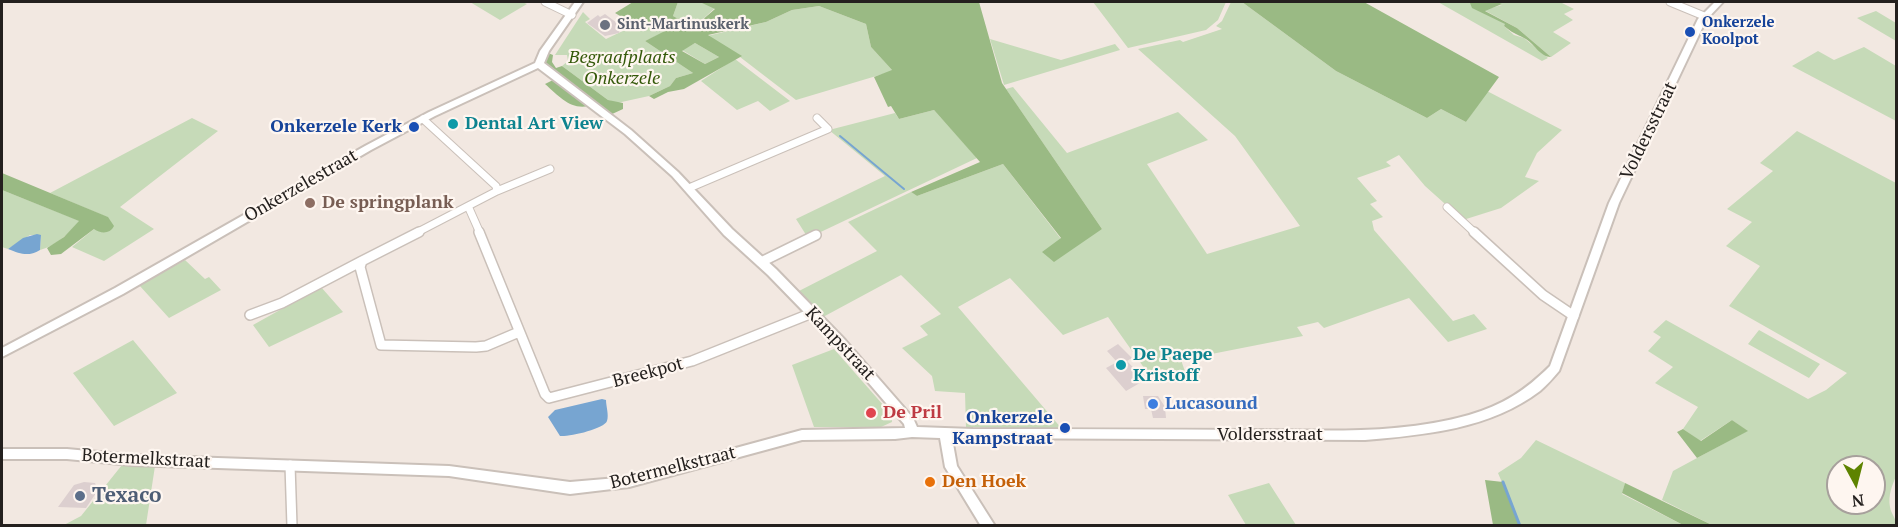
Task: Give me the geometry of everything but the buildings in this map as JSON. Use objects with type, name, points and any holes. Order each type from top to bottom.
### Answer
[{"type":"street","points":[[545,2],[572,15]]},
{"type":"street","points":[[539,64],[541,54],[572,15],[579,2]]},
{"type":"street","points":[[1670,2],[1704,16]]},
{"type":"street","name":"Voldersstraat","points":[[912,432],[1365,435],[1426,429],[1472,418],[1523,398],[1543,384],[1555,369],[1614,203],[1704,16],[1719,2]]},
{"type":"street","name":"Onkerzelestraat","points":[[2,353],[108,297],[423,119],[539,64]]},
{"type":"street","name":"Kampstraat","points":[[539,64],[628,132],[689,188],[728,232],[761,262],[866,370],[909,422],[912,432]]},
{"type":"street","points":[[689,188],[828,129],[817,118]]},
{"type":"street","points":[[423,119],[496,186],[497,191]]},
{"type":"street","points":[[250,315],[282,303],[497,191],[550,169]]},
{"type":"street","name":"Breekpot","points":[[468,206],[545,394],[549,398],[692,361],[812,313]]},
{"type":"street","points":[[1447,207],[1544,295],[1574,316]]},
{"type":"street","points":[[761,262],[816,235]]},
{"type":"street","points":[[362,261],[360,267],[381,345],[476,347],[486,346],[519,332]]},
{"type":"street","name":"Botermelkstraat","points":[[2,454],[67,454],[131,460],[449,471],[570,488],[629,482],[802,435],[912,432]]},
{"type":"street","points":[[945,434],[951,467],[989,525]]},
{"type":"street","points":[[290,465],[292,525]]},
{"type":"green space","points":[[470,2],[522,2],[527,4],[500,20]]},
{"type":"green space","points":[[633,2],[678,2],[673,16],[694,27],[715,9],[702,3],[705,2],[979,2],[1002,83],[1102,229],[1054,262],[1042,252],[1061,238],[1003,164],[917,196],[911,192],[980,162],[934,110],[899,119],[891,106],[888,107],[874,77],[892,70],[871,47],[866,24],[819,6],[792,10],[766,22],[708,35],[742,56],[684,89],[668,92],[654,99],[649,96],[670,86],[676,78],[693,73],[645,41],[671,28],[658,21],[637,30],[622,23],[627,20],[615,13]],"holes":[[[695,43],[719,57],[705,64],[682,51]]]},
{"type":"green space","points":[[678,2],[705,2],[703,3],[715,8],[694,27],[673,16]]},
{"type":"green space","points":[[1093,2],[1226,2],[1218,20],[1206,30],[1128,48]]},
{"type":"green space","points":[[1231,2],[1242,2],[1336,71],[1427,118],[1441,109],[1466,122],[1487,91],[1562,130],[1537,153],[1525,177],[1539,181],[1501,208],[1463,220],[1425,186],[1399,155],[1386,162],[1391,166],[1357,178],[1377,201],[1370,204],[1383,217],[1372,221],[1374,230],[1453,321],[1474,314],[1487,329],[1448,342],[1409,298],[1324,328],[1318,322],[1297,327],[1303,336],[1181,360],[1188,380],[1169,382],[1163,369],[1147,372],[1108,317],[1063,335],[1010,278],[958,307],[1062,429],[966,427],[965,393],[935,391],[932,376],[902,348],[928,335],[920,326],[941,314],[901,275],[823,317],[797,292],[877,251],[848,222],[911,192],[917,196],[1003,164],[1061,239],[1102,229],[1006,89],[1013,87],[1067,153],[1178,112],[1208,140],[1147,164],[1207,254],[1300,226],[1235,136],[1138,49],[1180,40],[1183,42],[1222,29],[1216,26],[1222,21]]},
{"type":"green space","points":[[1242,2],[1364,2],[1499,77],[1466,122],[1441,109],[1427,118],[1336,71]]},
{"type":"green space","points":[[1438,2],[1474,2],[1470,3],[1506,24],[1504,26],[1514,35],[1524,38],[1548,58],[1542,61]]},
{"type":"green space","points":[[1497,2],[1560,2],[1574,9],[1564,14],[1573,20],[1553,32],[1571,43],[1551,57],[1517,28],[1484,10],[1502,5]]},
{"type":"green space","points":[[1470,3],[1502,4],[1485,11],[1517,28],[1551,57],[1544,55],[1528,40],[1504,26],[1505,24],[1472,8]]},
{"type":"green space","points":[[819,6],[866,24],[871,47],[893,71],[796,100],[741,56],[707,36],[766,22],[792,10]]},
{"type":"green space","points":[[1876,11],[1896,23],[1896,41],[1857,18]]},
{"type":"green space","name":"Begraafplaats Onkerzele","points":[[583,12],[590,19],[585,22],[606,39],[631,27],[637,30],[658,21],[672,29],[645,41],[693,73],[676,78],[670,86],[649,96],[617,103],[608,100],[562,66],[568,61],[567,55],[555,55]]},
{"type":"green space","points":[[990,39],[1061,60],[1115,44],[1120,50],[1004,85]]},
{"type":"green space","points":[[695,43],[719,57],[705,64],[682,50]]},
{"type":"green space","points":[[1864,47],[1896,66],[1896,121],[1792,66],[1818,51],[1834,60]]},
{"type":"green space","points":[[548,53],[553,55],[552,62],[556,68],[562,66],[608,100],[623,103],[623,109],[610,115],[595,104],[580,107],[562,99],[545,84],[553,80],[536,66]]},
{"type":"green space","points":[[735,59],[790,101],[770,111],[758,101],[737,110],[701,81]]},
{"type":"green space","points":[[934,110],[977,158],[808,238],[796,219],[885,176],[829,130],[895,113],[899,119]]},
{"type":"green space","points":[[192,118],[218,131],[120,207],[154,229],[104,261],[72,247],[94,229],[111,222],[107,217],[50,193]]},
{"type":"green space","points":[[1797,131],[1896,183],[1896,476],[1890,503],[1896,525],[1712,525],[1662,500],[1673,471],[1747,431],[1732,420],[1700,441],[1683,429],[1698,407],[1655,383],[1673,367],[1648,351],[1661,337],[1653,332],[1666,320],[1808,399],[1826,390],[1847,373],[1729,306],[1760,266],[1726,246],[1752,222],[1727,209],[1773,171],[1760,163]]},
{"type":"green space","points":[[2,173],[108,217],[114,226],[110,231],[105,232],[94,229],[61,254],[51,255],[47,248],[64,237],[79,221],[2,190]]},
{"type":"green space","points":[[2,190],[80,221],[62,239],[40,250],[41,235],[30,235],[8,249],[2,247]]},
{"type":"green space","points":[[185,260],[205,279],[209,277],[221,290],[169,318],[139,285]]},
{"type":"green space","points":[[321,287],[343,312],[269,347],[253,325]]},
{"type":"green space","points":[[1759,330],[1820,364],[1809,378],[1748,344]]},
{"type":"green space","points":[[133,340],[177,393],[114,426],[73,373]]},
{"type":"green space","points":[[834,349],[891,414],[892,422],[881,427],[814,427],[792,365]]},
{"type":"green space","points":[[1732,420],[1748,431],[1697,458],[1677,432],[1683,429],[1701,441]]},
{"type":"green space","points":[[1536,440],[1625,483],[1622,494],[1683,525],[1520,525],[1498,473],[1521,458]]},
{"type":"green space","points":[[122,465],[155,466],[146,525],[64,525],[81,516]]},
{"type":"green space","points":[[1485,480],[1503,482],[1520,525],[1493,525]]},
{"type":"green space","points":[[1269,483],[1296,525],[1246,525],[1228,495]]},
{"type":"green space","points":[[1625,483],[1712,525],[1683,525],[1622,493]]},
{"type":"water","points":[[41,235],[40,250],[32,254],[24,254],[8,249],[23,238]]},
{"type":"water","points":[[606,400],[607,421],[593,430],[560,436],[548,417],[555,410]]},
{"type":"waterway","points":[[840,136],[904,189]]},
{"type":"waterway","points":[[1503,482],[1520,526]]},
{"type":"place","name":"Sint-Martinuskerk","points":[[605,25]]},
{"type":"place","name":"Onkerzele Koolpot","points":[[1690,32]]},
{"type":"place","name":"Dental Art View","points":[[453,124]]},
{"type":"place","name":"Onkerzele Kerk","points":[[414,127]]},
{"type":"place","name":"De springplank","points":[[310,203]]},
{"type":"place","name":"De Paepe Kristoff","points":[[1121,365]]},
{"type":"place","name":"Lucasound","points":[[1153,404]]},
{"type":"place","name":"De Pril","points":[[871,413]]},
{"type":"place","name":"Onkerzele Kampstraat","points":[[1065,428]]},
{"type":"place","name":"Den Hoek","points":[[930,482]]},
{"type":"place","name":"Texaco","points":[[80,496]]}]
